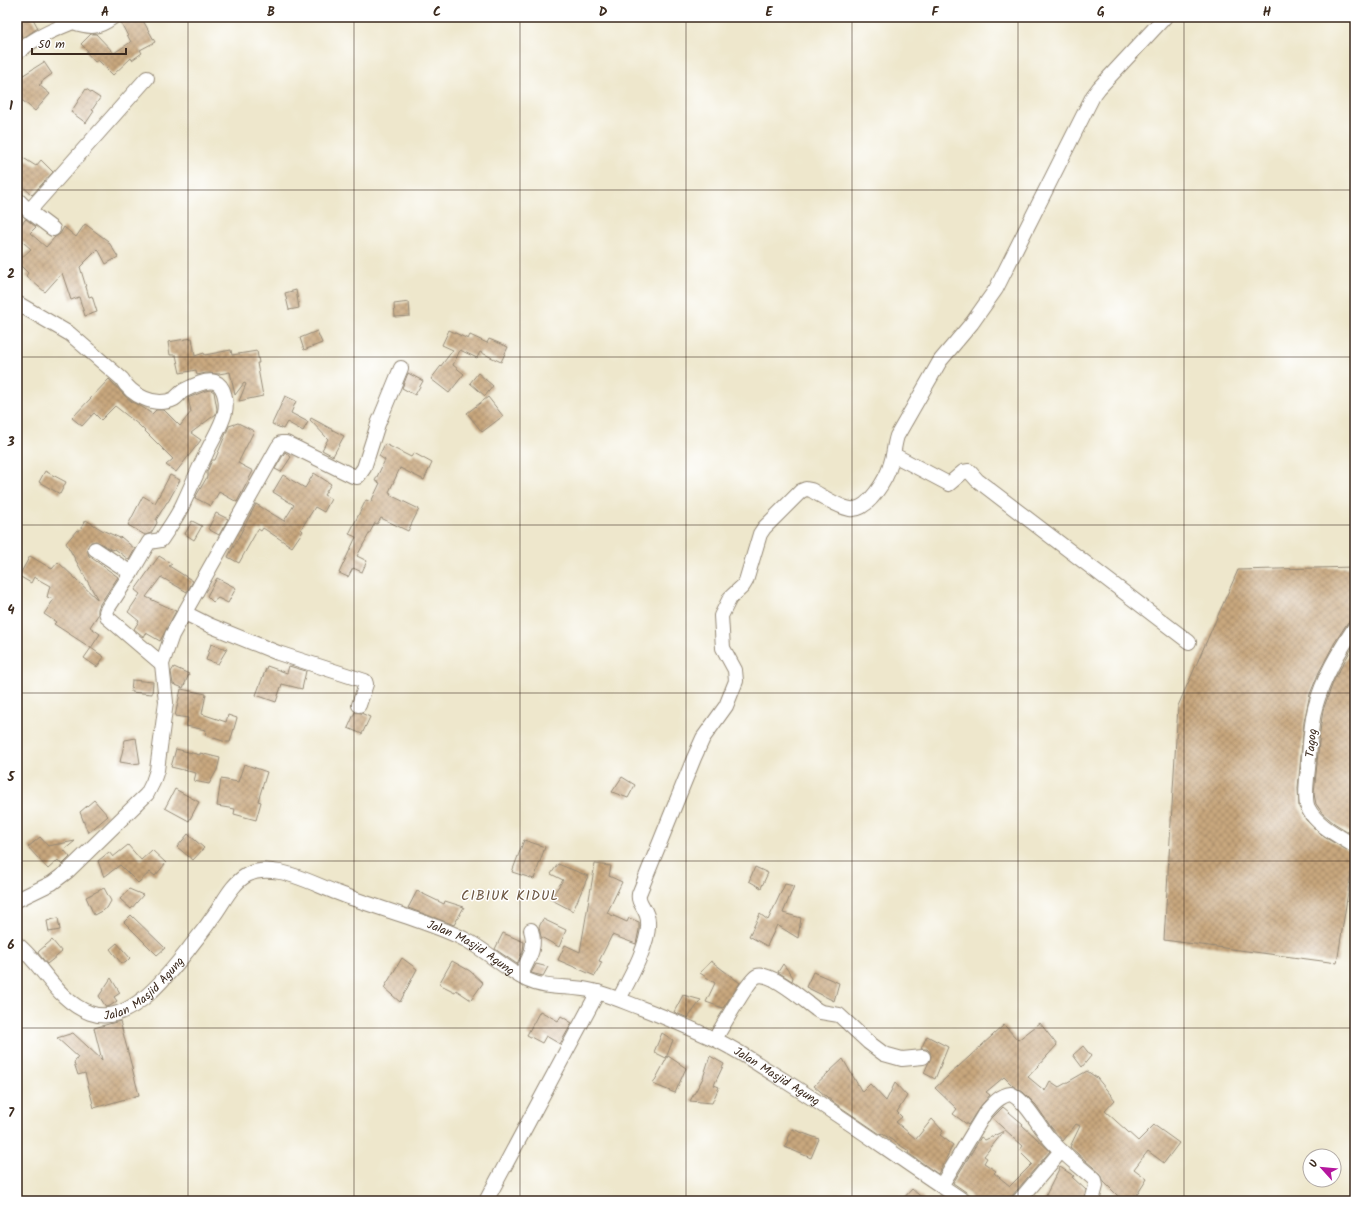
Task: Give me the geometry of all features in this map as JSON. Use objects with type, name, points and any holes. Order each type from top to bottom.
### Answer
[{"type":"street","points":[[17,50],[21,50],[27,44],[56,28],[73,22],[87,27],[103,24],[113,17]]},
{"type":"street","points":[[619,999],[632,975],[646,939],[649,925],[648,915],[639,901],[639,894],[694,758],[704,738],[726,706],[736,681],[735,670],[723,648],[721,616],[730,598],[743,586],[746,581],[760,534],[801,491],[806,489],[811,490],[848,509],[863,506],[869,501],[889,469],[894,455],[897,436],[931,373],[984,306],[1003,276],[1093,96],[1165,17]]},
{"type":"street","points":[[29,211],[147,78]]},
{"type":"street","points":[[17,199],[29,211],[53,229]]},
{"type":"street","points":[[17,303],[70,334],[122,379],[126,386],[142,398],[164,402],[175,398],[182,392],[201,383],[216,382],[220,386],[226,400],[225,412],[221,424],[198,468],[183,505],[161,540],[149,542],[106,612],[108,618],[162,664]]},
{"type":"street","points":[[17,900],[52,883],[68,871],[147,794],[157,770],[166,702],[165,679],[162,664],[172,635],[235,521],[281,443],[292,445],[353,476],[359,475],[364,468],[382,411],[402,368]]},
{"type":"street","points":[[894,455],[949,484],[963,472],[969,471],[977,480],[1188,642]]},
{"type":"street","points":[[95,549],[131,573]]},
{"type":"street","points":[[185,613],[209,625],[278,653],[363,680],[366,684],[359,705]]},
{"type":"street","name":"Tagog","points":[[1355,627],[1338,653],[1321,688],[1315,710],[1307,783],[1307,806],[1313,816],[1323,825],[1355,846]]},
{"type":"street","name":"Jalan Masjid Agung","points":[[19,951],[76,1006],[91,1013],[108,1015],[134,1006],[148,996],[170,972],[212,919],[228,894],[248,875],[261,870],[283,872],[456,935],[482,949],[520,976],[543,986],[578,988],[598,992],[619,999],[715,1039],[798,1088],[964,1201]]},
{"type":"street","points":[[520,976],[533,946],[534,941],[531,930]]},
{"type":"street","points":[[715,1039],[754,978],[764,975],[790,988],[817,1010],[839,1015],[868,1042],[884,1054],[902,1059],[923,1057]]},
{"type":"street","points":[[486,1201],[598,992]]},
{"type":"street","points":[[941,1186],[985,1113],[993,1103],[1006,1094],[1011,1094],[1027,1108],[1049,1138],[1061,1151],[1095,1180],[1096,1186],[1092,1201]]},
{"type":"street","points":[[1019,1201],[1061,1151]]},
{"type":"building","points":[[17,17],[32,17],[38,28],[23,38],[17,28]]},
{"type":"building","points":[[121,17],[141,17],[155,42],[140,50],[142,53],[132,60],[131,58],[113,75],[98,60],[95,62],[86,52],[88,51],[81,44],[91,34],[96,34],[114,53],[131,42],[120,21]]},
{"type":"building","points":[[44,62],[52,74],[39,85],[50,94],[35,111],[17,96],[17,79]]},
{"type":"building","points":[[86,89],[100,98],[86,123],[71,112]]},
{"type":"building","points":[[17,154],[36,166],[41,160],[53,172],[32,195],[17,181]]},
{"type":"building","points":[[26,219],[36,227],[30,233],[46,247],[55,237],[60,234],[64,227],[76,237],[85,224],[108,241],[118,257],[106,264],[98,249],[80,267],[89,297],[92,296],[97,312],[85,316],[79,297],[71,300],[62,273],[45,292],[26,276],[28,273],[17,262],[31,249],[17,237],[17,229]]},
{"type":"building","points":[[296,290],[299,308],[289,310],[285,293]]},
{"type":"building","points":[[409,302],[410,316],[395,317],[394,304]]},
{"type":"building","points":[[449,330],[468,339],[470,335],[487,343],[489,339],[508,347],[501,362],[480,352],[477,358],[460,350],[453,365],[464,374],[449,393],[431,379],[453,350],[442,345]]},
{"type":"building","points":[[317,331],[322,343],[304,350],[300,338]]},
{"type":"building","points":[[192,338],[195,356],[204,353],[205,355],[231,350],[232,355],[257,351],[259,363],[257,363],[263,396],[239,401],[246,384],[244,383],[235,395],[230,372],[197,375],[196,370],[180,373],[176,355],[170,355],[168,342]]},
{"type":"building","points":[[408,373],[423,381],[415,395],[402,388]]},
{"type":"building","points":[[478,373],[493,386],[485,396],[470,383]]},
{"type":"building","points":[[109,379],[132,402],[152,414],[156,410],[164,410],[180,426],[191,412],[188,398],[205,391],[211,390],[214,392],[217,409],[216,414],[191,433],[201,440],[176,472],[166,465],[173,459],[139,425],[115,406],[101,420],[94,413],[82,426],[72,418]]},
{"type":"building","points":[[285,396],[296,401],[291,413],[308,422],[303,431],[287,422],[283,429],[272,424]]},
{"type":"building","points":[[488,397],[503,416],[482,432],[467,413]]},
{"type":"building","points":[[311,418],[344,436],[333,456],[322,450],[328,439],[310,420]]},
{"type":"building","points":[[238,423],[254,431],[238,463],[253,471],[237,502],[219,492],[211,506],[195,498],[207,477],[207,472],[212,460],[215,460],[229,426]]},
{"type":"building","points":[[385,444],[411,457],[414,453],[432,463],[424,480],[400,468],[389,492],[391,493],[390,495],[419,509],[408,531],[381,518],[377,524],[375,523],[357,556],[367,561],[362,572],[353,568],[348,577],[339,573],[356,537],[349,534],[366,500],[371,502],[380,483],[375,481],[385,460],[379,456]]},
{"type":"building","points":[[285,452],[291,457],[281,472],[275,469]]},
{"type":"building","points":[[45,471],[66,482],[60,494],[39,482]]},
{"type":"building","points":[[314,473],[331,484],[324,495],[331,499],[324,512],[315,507],[301,529],[303,531],[292,547],[263,528],[261,531],[258,529],[239,563],[228,557],[256,504],[284,521],[294,505],[273,492],[283,475],[305,488]]},
{"type":"building","points":[[170,475],[180,480],[156,520],[157,523],[151,533],[145,535],[128,525],[143,496],[155,503]]},
{"type":"building","points":[[216,513],[228,519],[219,535],[208,529]]},
{"type":"building","points":[[86,520],[102,530],[120,538],[121,537],[135,549],[129,560],[115,549],[112,550],[96,541],[91,542],[87,548],[89,556],[118,577],[100,604],[98,615],[90,627],[100,634],[91,648],[54,624],[56,622],[44,614],[54,599],[47,597],[50,586],[34,577],[31,583],[19,576],[30,556],[52,569],[58,562],[98,600],[66,543],[77,530],[79,531]]},
{"type":"building","points":[[192,521],[202,526],[194,540],[185,534]]},
{"type":"building","points":[[159,556],[172,564],[169,566],[193,581],[187,592],[161,577],[146,597],[176,611],[160,641],[146,633],[144,637],[134,629],[139,621],[128,612],[140,594],[135,590]]},
{"type":"building","points":[[1355,567],[1355,619],[1348,622],[1335,642],[1319,672],[1310,694],[1304,722],[1298,788],[1299,807],[1306,820],[1324,837],[1354,854],[1337,963],[1164,940],[1178,706],[1238,570]]},
{"type":"building","points":[[217,578],[236,588],[228,603],[218,598],[213,602],[207,596]]},
{"type":"building","points":[[1355,643],[1355,836],[1323,814],[1316,804],[1314,794],[1323,710],[1334,680]]},
{"type":"building","points":[[211,644],[227,649],[218,664],[206,660]]},
{"type":"building","points":[[91,648],[104,657],[97,667],[84,658]]},
{"type":"building","points":[[267,666],[287,673],[289,666],[306,671],[302,689],[282,684],[276,702],[256,695]]},
{"type":"building","points":[[174,667],[189,674],[183,688],[173,684],[171,672]]},
{"type":"building","points":[[132,680],[153,682],[152,694],[131,692]]},
{"type":"building","points":[[181,689],[206,694],[202,714],[226,722],[228,715],[237,718],[230,742],[205,735],[206,730],[186,726],[188,718],[175,716]]},
{"type":"building","points":[[355,712],[370,717],[362,734],[348,728]]},
{"type":"building","points":[[136,738],[140,763],[132,764],[120,762],[125,740]]},
{"type":"building","points":[[176,749],[220,758],[217,770],[209,784],[194,781],[196,773],[171,767]]},
{"type":"building","points":[[244,764],[267,772],[258,801],[261,802],[256,820],[234,814],[235,809],[217,806],[221,779],[238,782]]},
{"type":"building","points":[[622,777],[635,785],[628,798],[612,792]]},
{"type":"building","points":[[175,789],[199,802],[189,821],[165,808]]},
{"type":"building","points":[[94,800],[108,816],[88,833],[80,812]]},
{"type":"building","points":[[188,834],[204,848],[193,860],[177,847]]},
{"type":"building","points":[[40,837],[48,846],[75,841],[64,850],[70,857],[62,865],[58,860],[48,869],[28,847]]},
{"type":"building","points":[[524,840],[545,847],[534,879],[512,872]]},
{"type":"building","points":[[128,845],[141,860],[152,850],[166,863],[155,876],[150,872],[138,883],[120,865],[104,877],[98,861],[109,852],[113,857]]},
{"type":"building","points":[[558,864],[588,876],[573,911],[550,899],[563,880],[551,874]]},
{"type":"building","points":[[595,864],[611,866],[609,876],[622,882],[607,913],[627,922],[629,918],[639,922],[639,930],[636,944],[612,935],[599,961],[602,962],[595,976],[558,960],[565,945],[580,952]]},
{"type":"building","points":[[755,867],[768,873],[761,888],[749,881]]},
{"type":"building","points":[[785,884],[794,886],[783,913],[801,918],[798,938],[777,925],[767,946],[749,936],[760,914],[768,920]]},
{"type":"building","points":[[104,888],[111,901],[107,908],[94,915],[86,897]]},
{"type":"building","points":[[129,889],[143,895],[131,909],[120,899]]},
{"type":"building","points":[[417,891],[444,904],[445,901],[464,907],[454,925],[408,908]]},
{"type":"building","points":[[131,915],[165,948],[157,955],[124,922]]},
{"type":"building","points":[[58,918],[60,930],[49,932],[47,921]]},
{"type":"building","points":[[543,919],[566,930],[559,947],[541,937],[539,927]]},
{"type":"building","points":[[503,933],[524,942],[523,951],[517,964],[495,949]]},
{"type":"building","points":[[52,940],[62,952],[47,964],[38,953]]},
{"type":"building","points":[[117,943],[130,958],[125,963],[121,963],[110,949]]},
{"type":"building","points":[[402,958],[417,969],[400,1002],[384,988]]},
{"type":"building","points":[[452,961],[470,971],[483,983],[471,1000],[456,990],[455,992],[439,984]]},
{"type":"building","points":[[711,961],[740,983],[723,1008],[706,1002],[715,983],[700,973]]},
{"type":"building","points":[[536,964],[548,967],[543,976],[531,973]]},
{"type":"building","points":[[783,964],[793,977],[792,981],[778,972]]},
{"type":"building","points":[[813,972],[839,983],[834,1001],[806,987]]},
{"type":"building","points":[[111,978],[120,993],[114,997],[117,1001],[106,1007],[99,996]]},
{"type":"building","points":[[683,995],[701,1000],[688,1018],[674,1012]]},
{"type":"building","points":[[540,1011],[558,1021],[561,1016],[572,1023],[560,1044],[546,1036],[542,1043],[527,1035]]},
{"type":"building","points":[[120,1021],[139,1095],[94,1108],[85,1073],[78,1075],[74,1063],[78,1057],[57,1038],[73,1033],[102,1060],[94,1028]]},
{"type":"building","points":[[1040,1023],[1057,1045],[1028,1077],[1045,1091],[1050,1081],[1059,1087],[1087,1071],[1097,1078],[1115,1100],[1105,1111],[1138,1141],[1154,1125],[1179,1143],[1164,1163],[1148,1151],[1134,1169],[1147,1179],[1133,1201],[1123,1201],[1104,1182],[1101,1174],[1070,1147],[1080,1126],[1076,1124],[1063,1141],[1051,1127],[1036,1105],[1023,1092],[1013,1086],[1004,1077],[986,1092],[990,1095],[968,1125],[953,1114],[957,1109],[935,1088],[1004,1025],[1018,1040]]},
{"type":"building","points":[[662,1033],[673,1040],[666,1058],[654,1052]]},
{"type":"building","points":[[927,1036],[948,1047],[935,1079],[924,1073],[931,1057],[930,1052],[927,1049],[921,1049]]},
{"type":"building","points":[[1083,1046],[1091,1056],[1082,1067],[1073,1055]]},
{"type":"building","points":[[668,1056],[686,1068],[675,1093],[653,1084]]},
{"type":"building","points":[[710,1056],[724,1064],[714,1085],[719,1087],[712,1103],[690,1101],[703,1078]]},
{"type":"building","points":[[843,1059],[862,1092],[870,1084],[886,1101],[895,1083],[907,1096],[897,1112],[902,1117],[896,1122],[916,1139],[932,1119],[943,1131],[940,1135],[953,1145],[938,1174],[908,1153],[909,1151],[881,1133],[880,1134],[833,1102],[814,1086]]},
{"type":"building","points":[[1003,1107],[1023,1124],[1022,1125],[1050,1151],[1012,1196],[1011,1201],[972,1201],[969,1194],[953,1183],[981,1137],[985,1140],[1004,1131],[984,1156],[987,1158],[984,1163],[996,1171],[994,1173],[1010,1186],[1032,1164],[1019,1151],[1023,1146],[992,1118]]},
{"type":"building","points":[[792,1129],[819,1139],[811,1158],[785,1147]]},
{"type":"building","points":[[1060,1167],[1074,1176],[1072,1177],[1086,1190],[1084,1201],[1043,1201]]},
{"type":"building","points":[[912,1189],[926,1201],[901,1201]]},
{"type":"district","name":"CIBIUK KIDUL","points":[[510,895]]}]
